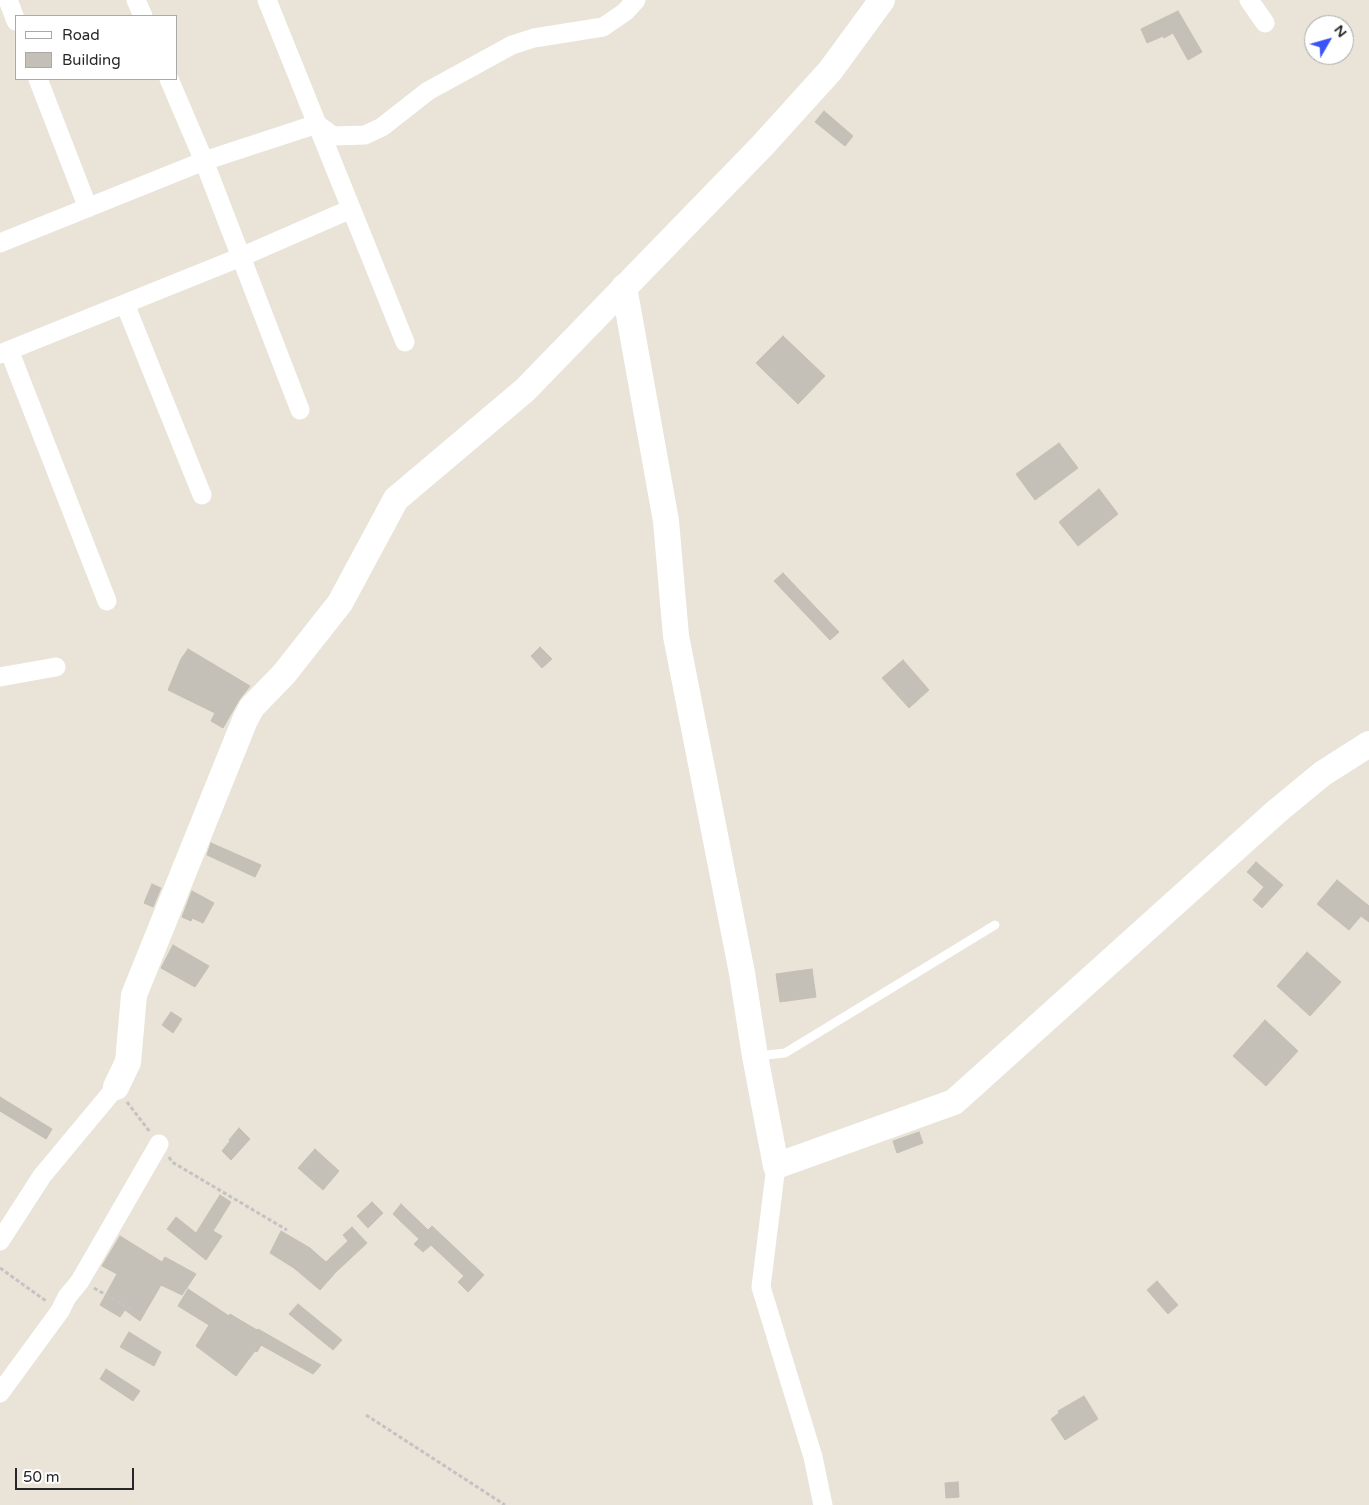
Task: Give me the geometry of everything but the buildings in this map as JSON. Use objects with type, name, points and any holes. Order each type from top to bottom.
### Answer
[{"type":"street","points":[[8,0],[15,18]]},
{"type":"street","points":[[136,0],[143,15]]},
{"type":"street","points":[[267,0],[406,342]]},
{"type":"street","points":[[316,124],[333,136],[365,135],[382,127],[428,91],[512,45],[534,38],[603,27],[625,12],[636,0]]},
{"type":"street","points":[[0,1241],[42,1176],[116,1087],[128,1062],[134,995],[244,720],[252,707],[284,674],[340,603],[396,499],[525,390],[762,146],[830,71],[882,0]]},
{"type":"street","points":[[1249,0],[1265,23]]},
{"type":"street","points":[[38,80],[88,208]]},
{"type":"street","points":[[169,80],[204,161],[300,410]]},
{"type":"street","points":[[0,243],[204,161],[316,124]]},
{"type":"street","points":[[107,601],[5,352],[241,257],[351,209]]},
{"type":"street","points":[[624,287],[666,521],[676,636],[742,974],[776,1166],[761,1287],[813,1457],[822,1505]]},
{"type":"street","points":[[125,304],[202,495]]},
{"type":"street","points":[[2,670],[56,667]]},
{"type":"street","points":[[776,1166],[954,1102],[1276,812],[1322,774],[1369,744]]},
{"type":"street","points":[[0,1393],[60,1311],[67,1297],[80,1280],[159,1144]]},
{"type":"lane","points":[[755,1056],[785,1052],[995,925]]},
{"type":"path","points":[[116,1087],[172,1162],[287,1230]]},
{"type":"path","points":[[0,1268],[60,1311]]},
{"type":"path","points":[[80,1280],[134,1311]]},
{"type":"path","points":[[366,1415],[505,1505]]}]
